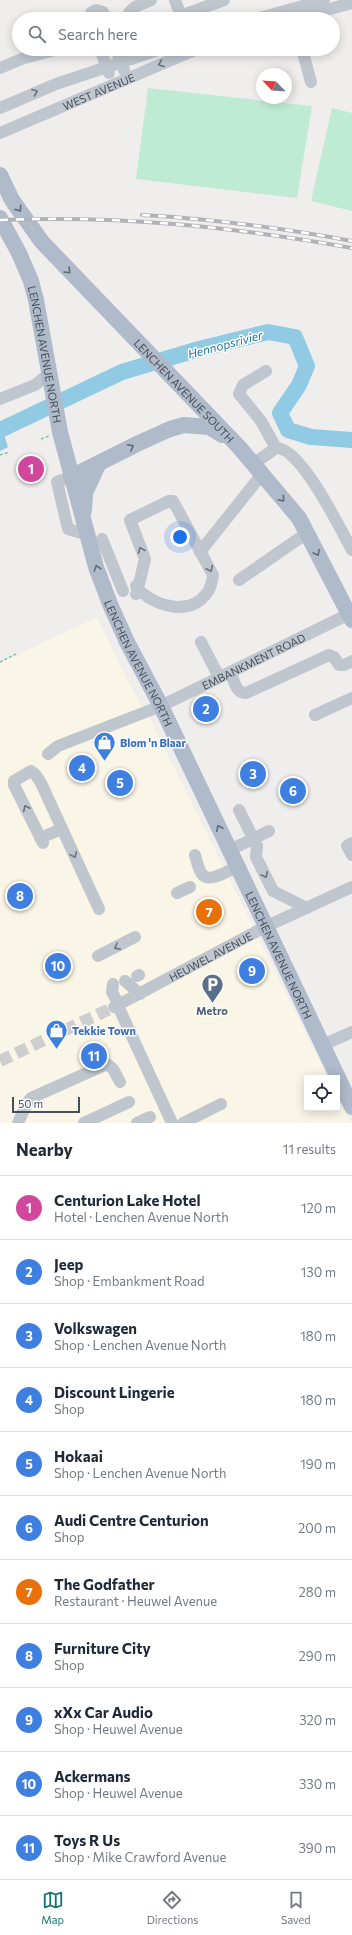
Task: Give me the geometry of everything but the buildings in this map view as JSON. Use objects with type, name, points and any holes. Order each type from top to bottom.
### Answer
[{"type":"main road","name":"LENCHEN AVENUE SOUTH","points":[[0,175],[12,200],[42,242],[239,448],[299,518],[350,610]]},
{"type":"main road","name":"LENCHEN AVENUE NORTH","points":[[0,218],[19,253],[30,281],[51,375],[60,432],[71,477],[95,537],[96,566],[110,604],[127,642],[161,706],[267,926],[323,1045],[333,1074],[352,1107]]},
{"type":"main road","points":[[71,477],[98,465],[139,443],[170,429],[184,425],[209,427],[239,448]]},
{"type":"main road","points":[[95,537],[83,504],[89,483],[98,465]]},
{"type":"street","points":[[175,0],[177,12]]},
{"type":"street","points":[[193,12],[224,0]]},
{"type":"street","points":[[129,12],[131,9],[148,1]]},
{"type":"street","points":[[288,12],[329,3],[352,3]]},
{"type":"street","points":[[309,12],[329,3]]},
{"type":"street","points":[[91,10],[103,12]]},
{"type":"street","points":[[0,68],[32,56]]},
{"type":"street","points":[[103,56],[113,84]]},
{"type":"street","points":[[119,56],[127,78]]},
{"type":"street","name":"WEST AVENUE","points":[[0,108],[56,84],[139,56]]},
{"type":"street","name":"WEST AVENUE","points":[[0,133],[179,56]]},
{"type":"street","points":[[304,56],[311,82]]},
{"type":"street","points":[[266,371],[243,385],[239,394],[261,421],[276,448]]},
{"type":"street","points":[[0,399],[35,385],[51,375]]},
{"type":"street","points":[[200,552],[258,469],[276,448]]},
{"type":"street","points":[[276,448],[285,449],[303,468],[352,550]]},
{"type":"street","points":[[169,501],[173,501],[200,552],[213,575],[208,593],[202,599],[179,608],[157,603],[136,590],[145,560],[130,525],[132,518],[169,501]]},
{"type":"street","points":[[239,580],[306,533]]},
{"type":"street","points":[[95,537],[123,591]]},
{"type":"street","name":"EMBANKMENT ROAD","points":[[48,754],[58,746],[161,706],[219,678],[350,610]]},
{"type":"street","points":[[201,642],[219,678]]},
{"type":"street","points":[[230,672],[242,694],[329,655],[334,657],[339,665],[344,665],[352,661]]},
{"type":"street","points":[[315,715],[352,698]]},
{"type":"street","points":[[62,829],[42,841],[14,785],[17,778],[30,771],[41,783],[99,909]]},
{"type":"street","points":[[239,810],[256,846],[258,862],[273,891],[307,908]]},
{"type":"street","points":[[230,850],[269,831]]},
{"type":"street","points":[[352,843],[347,846],[352,855]]},
{"type":"street","points":[[195,855],[201,873],[205,877],[212,877],[238,866]]},
{"type":"street","points":[[177,893],[190,887]]},
{"type":"street","name":"HEUWEL AVENUE","points":[[117,1006],[267,926],[352,887]]},
{"type":"street","points":[[98,956],[135,937]]},
{"type":"street","points":[[134,977],[140,994]]},
{"type":"street","points":[[113,984],[112,992],[117,1006],[172,1123]]},
{"type":"street","points":[[323,1045],[352,1032]]},
{"type":"street","points":[[18,1123],[27,1103],[31,1098],[107,1064],[113,1069],[120,1082]]},
{"type":"street","points":[[84,1123],[98,1120],[129,1102]]},
{"type":"street","points":[[183,1123],[221,1104]]},
{"type":"street","points":[[137,1123],[150,1117]]},
{"type":"path","points":[[0,455],[9,452]]},
{"type":"path","points":[[0,662],[16,654]]},
{"type":"shaded area","points":[[97,617],[125,676],[153,725],[327,1075],[304,1075],[304,1111],[340,1111],[340,1101],[351,1123],[0,1123],[0,663]]},
{"type":"green space","points":[[148,88],[256,100],[256,104],[292,104],[312,106],[297,198],[136,179]]},
{"type":"green space","points":[[332,108],[352,113],[352,211],[311,201]]},
{"type":"water","points":[[0,422],[8,447],[0,451]]},
{"type":"waterway","name":"Hennopsrivier","points":[[0,430],[122,372],[199,349],[268,332],[295,337],[307,366],[299,385],[280,413],[288,430],[311,437],[352,440]]},
{"type":"tunnel","points":[[0,1061],[114,1007]]},
{"type":"railway","points":[[142,215],[247,225],[352,241]]},
{"type":"railway","points":[[0,220],[89,219],[177,224],[264,234],[352,248]]},
{"type":"place","name":"Centurion Lake Hotel","points":[[31,469]]},
{"type":"place","name":"Jeep","points":[[206,709]]},
{"type":"place","name":"Blom 'n Blaar","points":[[105,762]]},
{"type":"place","name":"Discount Lingerie","points":[[82,768]]},
{"type":"place","name":"Volkswagen","points":[[253,774]]},
{"type":"place","name":"Hokaai","points":[[120,783]]},
{"type":"place","name":"Audi Centre Centurion","points":[[293,791]]},
{"type":"place","name":"Furniture City","points":[[20,896]]},
{"type":"place","name":"The Godfather","points":[[209,912]]},
{"type":"place","name":"Ackermans","points":[[58,966]]},
{"type":"place","name":"xXx Car Audio","points":[[252,971]]},
{"type":"place","name":"Metro","points":[[212,1004]]},
{"type":"place","name":"Tekkie Town","points":[[57,1050]]},
{"type":"place","name":"Toys R Us","points":[[94,1056]]}]
